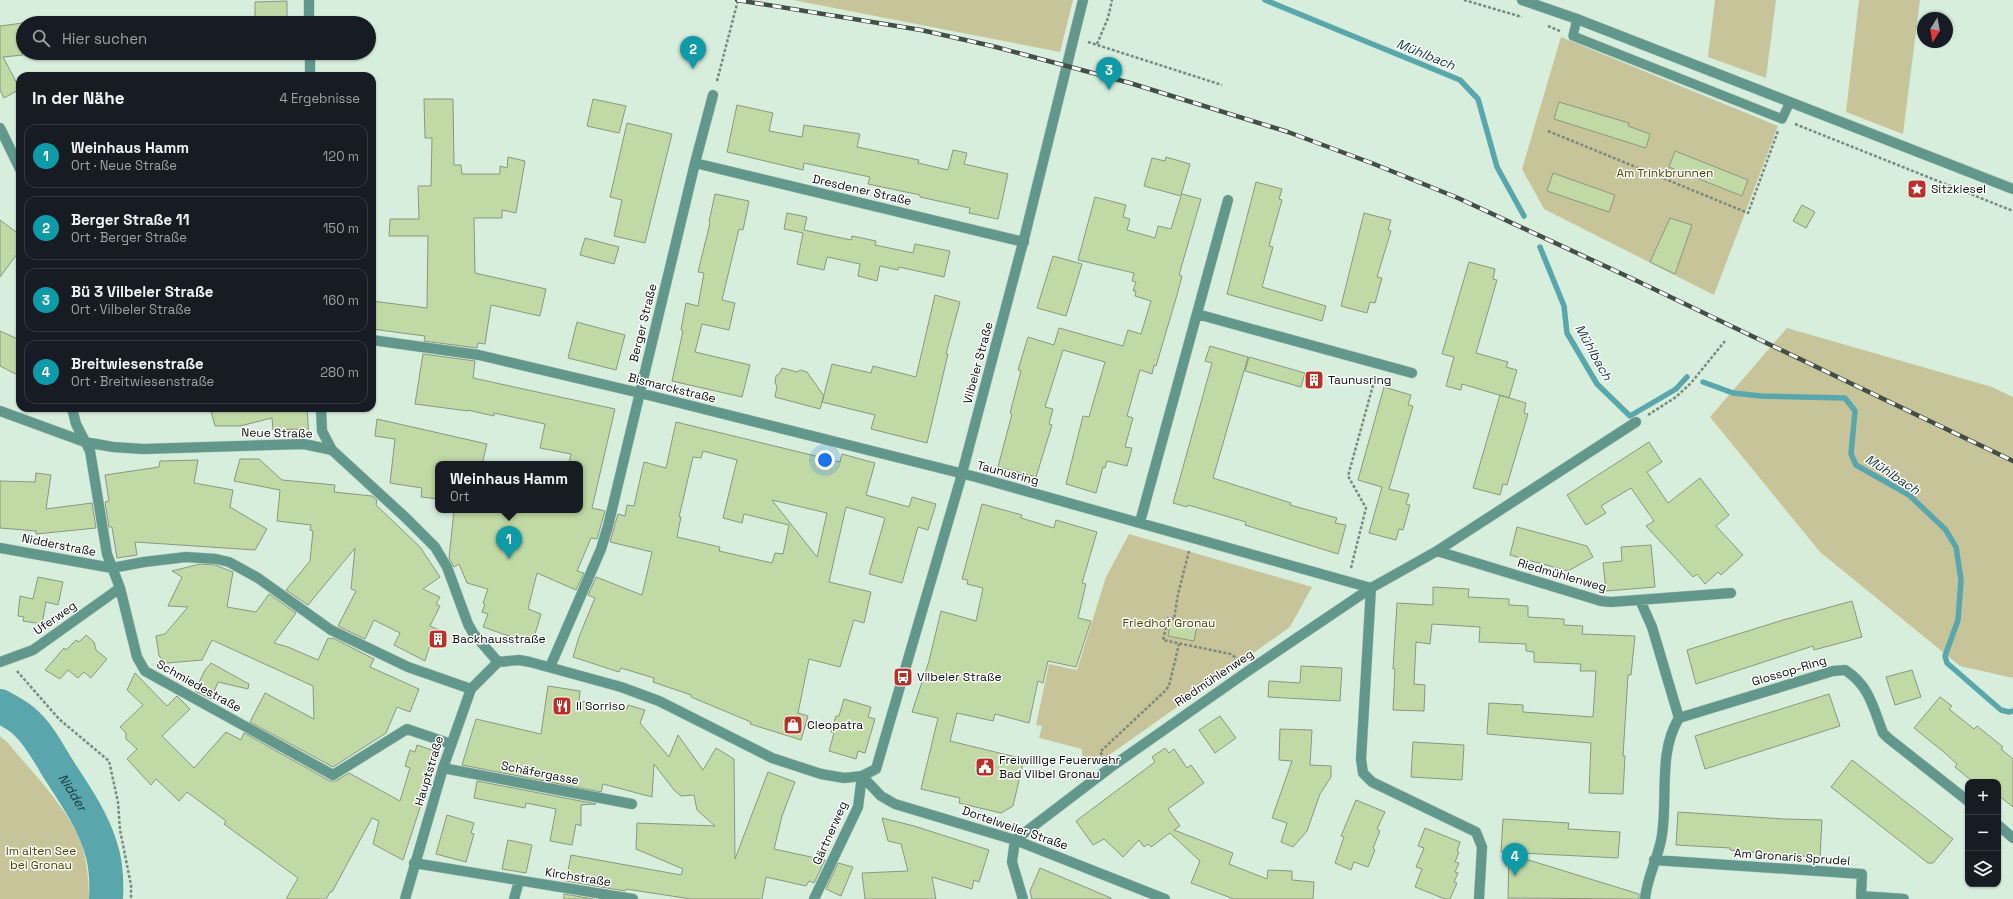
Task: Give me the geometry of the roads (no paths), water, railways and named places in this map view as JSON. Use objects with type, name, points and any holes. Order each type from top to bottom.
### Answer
[{"type":"street","points":[[309,0],[309,16]]},
{"type":"street","name":"Vilbeler Straße","points":[[862,776],[876,769],[962,473],[1024,242],[1083,0]]},
{"type":"street","points":[[1522,0],[1577,19],[2013,189]]},
{"type":"street","points":[[310,60],[310,72]]},
{"type":"street","name":"Berger Straße","points":[[550,667],[605,537],[695,163],[713,95]]},
{"type":"street","points":[[0,128],[16,161]]},
{"type":"street","name":"Dresdener Straße","points":[[695,163],[1024,242]]},
{"type":"street","points":[[1140,522],[1228,200]]},
{"type":"street","points":[[1197,314],[1412,373]]},
{"type":"street","name":"Bismarckstraße","points":[[376,341],[478,355],[640,393],[962,473]]},
{"type":"street","name":"Neue Straße","points":[[0,411],[85,442],[113,446],[143,449],[304,444],[332,450]]},
{"type":"street","name":"Schmiedestraße","points":[[73,412],[76,424],[93,461],[107,554],[120,588],[137,656],[145,671],[333,775],[407,730],[451,744]]},
{"type":"street","points":[[321,412],[322,431],[332,450],[435,547],[447,567],[468,624],[473,633],[498,662],[519,660],[621,687],[659,701],[772,758],[821,774],[844,778],[862,776]]},
{"type":"street","name":"Riedmühlenweg","points":[[1015,840],[1111,767],[1248,671],[1371,588],[1437,551],[1636,422]]},
{"type":"street","name":"Taunusring","points":[[962,473],[1371,588]]},
{"type":"street","name":"Nidderstraße","points":[[0,548],[112,568]]},
{"type":"street","name":"Riedmühlenweg","points":[[1437,551],[1592,599],[1611,602],[1731,593]]},
{"type":"street","points":[[112,568],[150,561],[186,557],[216,559],[229,562],[258,578],[331,630],[408,667],[471,689]]},
{"type":"street","name":"Uferweg","points":[[4,661],[33,650],[120,588]]},
{"type":"street","points":[[1371,588],[1361,759],[1363,773],[1372,782],[1476,832],[1482,847],[1479,899]]},
{"type":"street","points":[[1640,600],[1652,626],[1679,718],[1673,728],[1668,746],[1662,834],[1649,874],[1645,899]]},
{"type":"street","name":"Hauptstraße","points":[[404,899],[443,768],[471,689],[498,662]]},
{"type":"street","name":"Glossop-Ring","points":[[1679,718],[1832,670],[1845,670],[1857,678],[1864,686],[1883,733],[1965,799]]},
{"type":"street","name":"Schäfergasse","points":[[443,768],[632,804]]},
{"type":"street","name":"Dortelweiler Straße","points":[[862,776],[881,796],[895,804],[1015,840],[1165,899]]},
{"type":"street","name":"Gärtnerweg","points":[[814,899],[858,807],[862,776]]},
{"type":"street","points":[[2001,828],[2013,838]]},
{"type":"street","points":[[1015,840],[1012,862],[1023,899]]},
{"type":"street","name":"Am Gronaris Sprudel","points":[[1654,860],[1862,874],[1861,896],[1904,899]]},
{"type":"street","name":"Kirchstraße","points":[[414,864],[633,899]]},
{"type":"street","points":[[514,899],[519,881]]},
{"type":"lane","points":[[1577,19],[1573,36],[1782,119],[1790,102]]},
{"type":"waterway","name":"Mühlbach","points":[[1265,0],[1460,80],[1478,99],[1497,167],[1524,216]]},
{"type":"waterway","name":"Mühlbach","points":[[1540,247],[1564,306],[1567,333],[1597,384],[1630,416],[1676,389],[1687,377]]},
{"type":"waterway","name":"Mühlbach","points":[[1703,382],[1733,393],[1761,396],[1845,398],[1855,411],[1851,454],[1856,465],[1909,495],[1945,529],[1956,547],[1961,580],[1958,620],[1945,656],[1947,663],[2001,710],[2009,712],[2013,711]]},
{"type":"waterway","name":"Nidder","points":[[0,706],[20,718],[35,733],[87,815],[104,858],[106,899]]},
{"type":"railway","points":[[737,0],[921,30],[992,46],[1130,83],[1288,132],[1374,164],[1458,198],[1633,279],[2013,461]]},
{"type":"place","name":"Berger Straße 11","points":[[693,69]]},
{"type":"place","name":"Bü 3 Vilbeler Straße","points":[[1109,90]]},
{"type":"place","name":"Sitzkiesel","points":[[1917,189]]},
{"type":"place","name":"Taunusring","points":[[1314,380]]},
{"type":"place","name":"Weinhaus Hamm","points":[[509,559]]},
{"type":"place","name":"Backhausstraße","points":[[438,639]]},
{"type":"place","name":"Vilbeler Straße","points":[[903,677]]},
{"type":"place","name":"Il Sorriso","points":[[562,706]]},
{"type":"place","name":"Cleopatra","points":[[793,725]]},
{"type":"place","name":"Freiwillige Feuerwehr Bad Vilbel Gronau","points":[[985,767]]},
{"type":"place","name":"Breitwiesenstraße","points":[[1515,876]]},
{"type":"park label","name":"Am Trinkbrunnen","points":[[1665,173]]},
{"type":"park label","name":"Friedhof Gronau","points":[[1169,623]]},
{"type":"park label","name":"Im alten See bei Gronau","points":[[41,858]]}]
